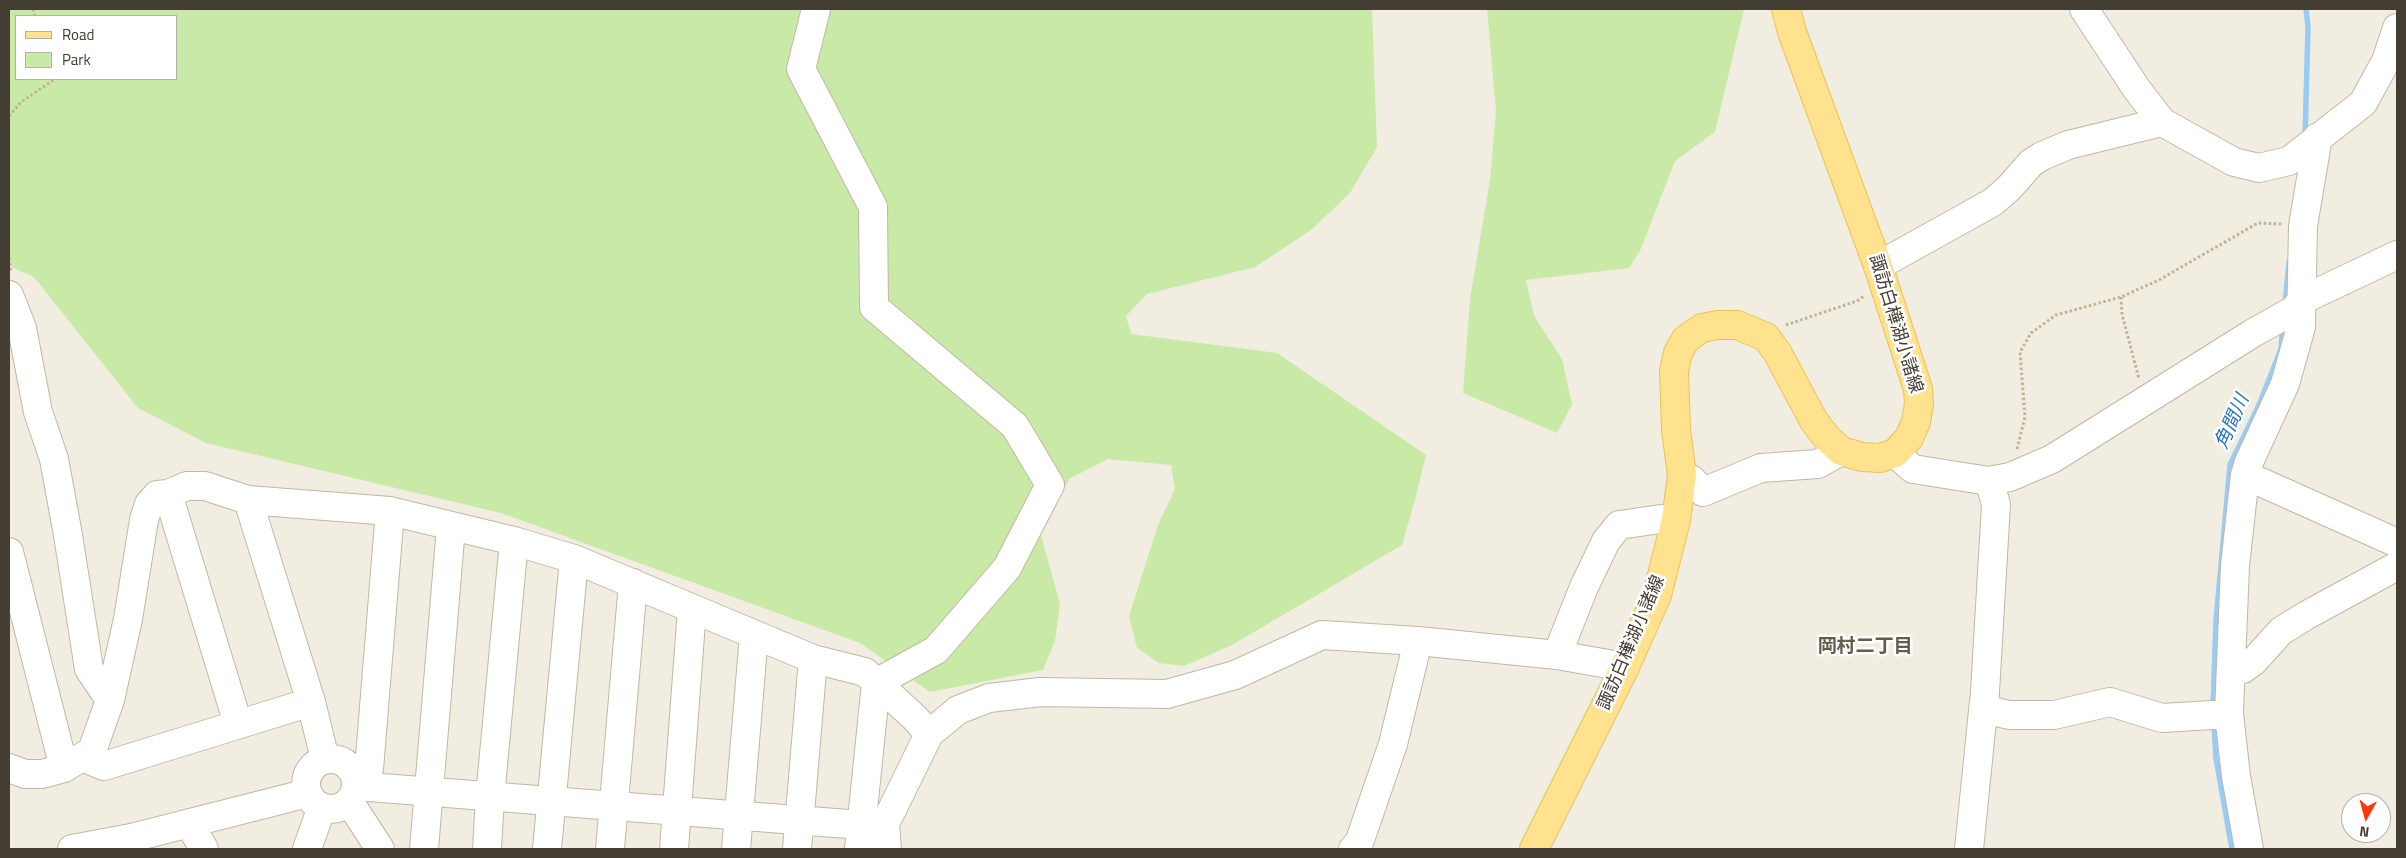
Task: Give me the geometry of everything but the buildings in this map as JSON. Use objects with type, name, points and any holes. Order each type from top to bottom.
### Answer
[{"type":"main road","name":"諏訪白樺湖小諸線","points":[[1786,9],[1792,32],[1880,274],[1918,389],[1919,404],[1916,422],[1909,438],[1896,453]]},
{"type":"main road","name":"諏訪白樺湖小諸線","points":[[1534,849],[1625,667],[1657,595],[1676,520],[1682,475],[1676,430],[1674,370],[1678,353],[1686,339],[1702,328],[1718,325],[1737,325],[1766,337]]},
{"type":"main road","points":[[1766,337],[1777,352],[1814,421],[1841,451],[1862,457],[1880,458],[1896,453]]},
{"type":"street","points":[[816,9],[801,68],[873,207],[874,307],[1015,426],[1050,485],[1007,568],[936,650],[876,683]]},
{"type":"street","points":[[2084,9],[2136,88],[2162,122],[2234,162],[2259,168],[2291,159],[2368,97],[2386,61],[2397,28]]},
{"type":"street","points":[[1880,274],[1993,202],[2009,188],[2031,163],[2042,156],[2068,145],[2162,122]]},
{"type":"street","points":[[2249,849],[2236,776],[2216,715],[2231,672],[2235,566],[2245,476],[2249,462],[2285,384],[2301,328],[2289,311],[2317,138]]},
{"type":"street","points":[[1896,453],[1913,469],[2000,479],[2052,459],[2289,311],[2397,254]]},
{"type":"street","points":[[9,295],[22,328],[38,412],[54,459],[89,669],[110,700]]},
{"type":"street","points":[[1682,475],[1692,480],[1703,492],[1761,468],[1818,464],[1841,451]]},
{"type":"street","points":[[2245,476],[2397,543]]},
{"type":"street","points":[[1968,849],[1984,701],[1996,504],[2000,479]]},
{"type":"street","points":[[9,768],[25,774],[34,774],[73,763],[92,752],[110,700],[128,619],[144,520],[149,504],[157,495],[168,494],[187,486],[205,486],[248,500],[390,511],[574,559],[813,659],[865,672],[915,718],[929,734]]},
{"type":"street","points":[[168,494],[238,724]]},
{"type":"street","points":[[248,500],[311,702],[325,759]]},
{"type":"street","points":[[72,849],[134,844],[189,823],[315,800],[336,808],[369,769],[390,511]]},
{"type":"street","points":[[1557,655],[1584,587],[1606,541],[1619,525],[1662,519]]},
{"type":"street","points":[[424,849],[451,527]]},
{"type":"street","points":[[487,849],[490,797],[514,542]]},
{"type":"street","points":[[9,552],[73,763]]},
{"type":"street","points":[[547,849],[574,559]]},
{"type":"street","points":[[2231,672],[2243,669],[2254,661],[2281,631],[2397,566]]},
{"type":"street","points":[[610,849],[633,583]]},
{"type":"street","points":[[674,849],[692,609]]},
{"type":"street","points":[[736,849],[754,635]]},
{"type":"street","points":[[873,837],[929,734],[958,710],[989,698],[1040,692],[1167,694],[1235,675],[1322,635],[1418,641],[1557,655],[1625,667]]},
{"type":"street","points":[[1353,849],[1359,843],[1393,744],[1418,641]]},
{"type":"street","points":[[797,849],[813,659]]},
{"type":"street","points":[[873,837],[876,683]]},
{"type":"street","points":[[1984,701],[1984,708],[2009,714],[2054,715],[2110,702],[2162,718],[2216,715]]},
{"type":"street","points":[[73,763],[104,766],[311,702]]},
{"type":"street","points":[[307,849],[315,800],[307,776],[318,762],[325,759],[341,760],[380,849]]},
{"type":"street","points":[[353,786],[800,820],[873,837]]},
{"type":"street","points":[[189,823],[204,849]]},
{"type":"path","points":[[9,116],[21,102],[54,80]]},
{"type":"path","points":[[2000,479],[2025,416],[2020,352],[2031,333],[2056,315],[2121,297],[2159,280],[2258,223],[2279,224]]},
{"type":"path","points":[[1766,337],[1793,321],[1856,301],[1880,274]]},
{"type":"path","points":[[2121,297],[2122,314],[2145,401]]},
{"type":"green space","points":[[9,9],[1372,9],[1377,147],[1350,193],[1311,230],[1255,267],[1147,294],[1126,316],[1131,334],[1277,353],[1426,455],[1402,545],[1232,645],[1184,666],[1159,663],[1137,648],[1129,616],[1158,525],[1175,489],[1171,465],[1108,459],[1069,479],[1041,535],[1060,604],[1055,641],[1043,670],[930,692],[860,643],[501,513],[206,443],[138,408],[34,277],[9,266]]},
{"type":"green space","points":[[1487,9],[1744,9],[1715,132],[1675,161],[1640,251],[1629,268],[1526,280],[1534,316],[1562,359],[1572,404],[1557,433],[1463,393],[1470,299],[1490,180],[1496,111]]},
{"type":"waterway","name":"角間川","points":[[2305,137],[2308,27],[2306,9]]},
{"type":"waterway","name":"角間川","points":[[2285,305],[2289,262]]},
{"type":"waterway","name":"角間川","points":[[2213,709],[2216,621],[2230,465],[2259,405],[2281,349],[2283,324]]},
{"type":"waterway","name":"角間川","points":[[2214,723],[2216,758],[2232,849]]},
{"type":"district","name":"岡村二丁目","points":[[1865,647]]}]
